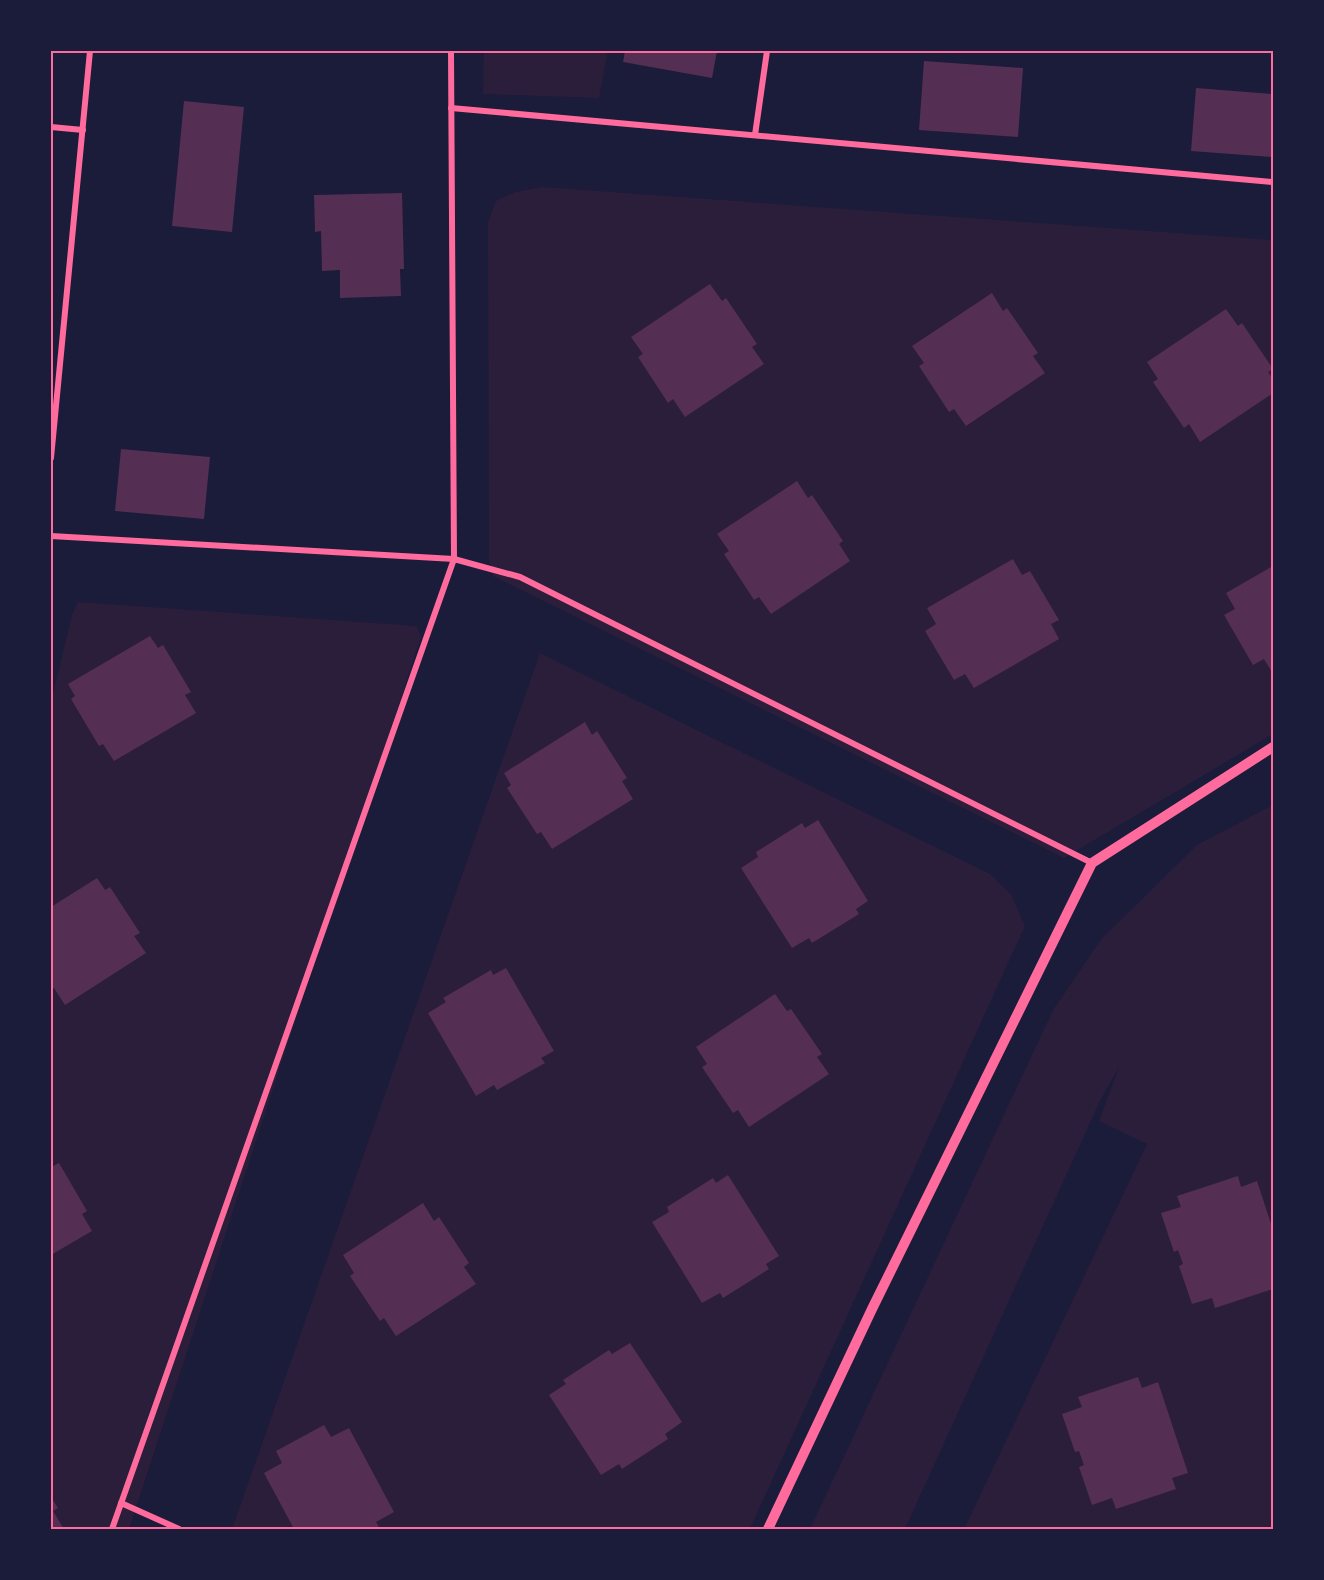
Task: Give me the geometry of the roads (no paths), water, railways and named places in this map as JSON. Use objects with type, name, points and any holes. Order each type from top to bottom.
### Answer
[{"type":"street","points":[[51,458],[90,51]]},
{"type":"street","points":[[112,1529],[454,559],[451,51]]},
{"type":"street","points":[[755,135],[767,51]]},
{"type":"street","points":[[451,108],[1273,182]]},
{"type":"street","points":[[51,127],[82,130]]},
{"type":"street","points":[[51,536],[454,559],[520,577],[1092,863]]},
{"type":"street","points":[[768,1529],[872,1309],[1092,863],[1273,747]]},
{"type":"street","points":[[121,1503],[179,1529]]}]
